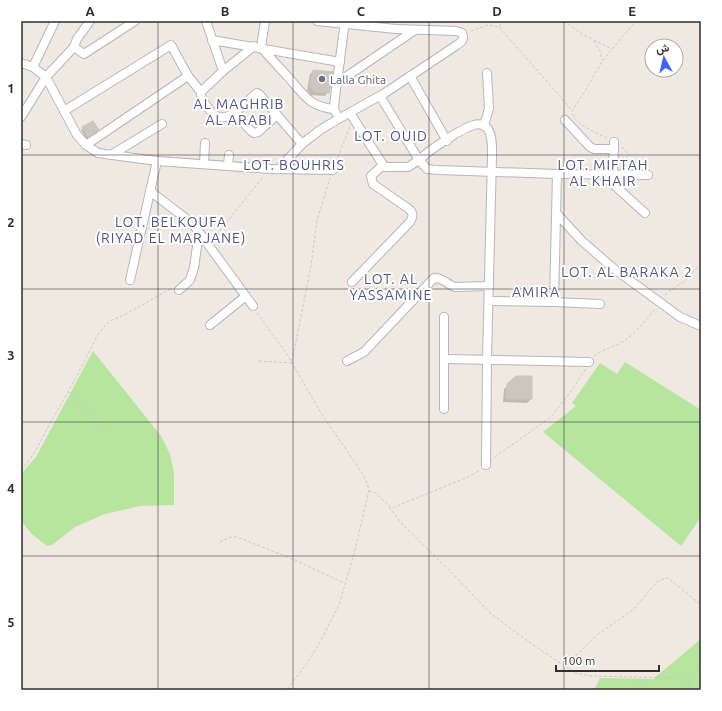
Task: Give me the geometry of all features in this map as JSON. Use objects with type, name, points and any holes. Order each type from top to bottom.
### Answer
[{"type":"street","points":[[33,67],[55,21]]},
{"type":"street","points":[[21,117],[46,77],[74,47],[77,39],[90,21]]},
{"type":"street","points":[[74,47],[84,54],[88,53],[135,21]]},
{"type":"street","points":[[206,21],[224,71]]},
{"type":"street","points":[[201,92],[224,71],[258,47],[265,21]]},
{"type":"street","points":[[276,169],[302,144],[340,118],[352,115],[463,40],[463,34],[456,32],[416,30],[345,22],[317,21]]},
{"type":"street","points":[[340,118],[334,109],[345,22]]},
{"type":"street","points":[[337,83],[416,30]]},
{"type":"street","points":[[212,40],[340,62]]},
{"type":"street","points":[[64,111],[171,45],[188,76],[201,92],[201,98],[215,117],[222,118],[234,112],[257,93],[302,144]]},
{"type":"street","points":[[258,47],[289,78],[304,96],[320,106],[334,109]]},
{"type":"street","points":[[21,63],[33,67],[46,77],[77,135],[86,145],[98,153],[157,161],[276,169],[333,170]]},
{"type":"street","points":[[484,126],[489,108],[487,73]]},
{"type":"street","points":[[86,145],[188,76]]},
{"type":"street","points":[[410,76],[447,141]]},
{"type":"street","points":[[380,96],[418,160],[427,169],[648,176]]},
{"type":"street","points":[[234,112],[254,133],[258,132],[277,115]]},
{"type":"street","points":[[352,115],[382,165],[389,168],[408,167],[475,124],[484,126],[488,130],[491,141],[491,171],[486,465]]},
{"type":"street","points":[[565,120],[590,147],[594,149],[614,146],[613,175]]},
{"type":"street","points":[[111,155],[162,124]]},
{"type":"street","points":[[204,164],[205,143]]},
{"type":"street","points":[[228,165],[229,155]]},
{"type":"street","points":[[130,280],[157,161]]},
{"type":"street","points":[[352,282],[410,222],[413,216],[413,213],[409,209],[373,184],[371,176],[382,165]]},
{"type":"street","points":[[554,302],[557,174]]},
{"type":"street","points":[[603,175],[645,213]]},
{"type":"street","points":[[150,191],[188,220],[199,232],[253,306]]},
{"type":"street","points":[[557,214],[595,253],[613,268],[680,317],[701,326]]},
{"type":"street","points":[[177,288],[190,280],[194,268],[199,232]]},
{"type":"street","points":[[347,361],[364,352],[434,278],[439,278],[455,287],[489,286]]},
{"type":"street","points":[[210,325],[246,296]]},
{"type":"street","points":[[488,300],[600,304]]},
{"type":"street","points":[[444,317],[444,409]]},
{"type":"street","points":[[444,359],[589,362]]},
{"type":"path","points":[[500,27],[501,21]]},
{"type":"path","points":[[564,21],[582,34],[612,48]]},
{"type":"path","points":[[572,110],[603,60],[636,21]]},
{"type":"path","points":[[698,21],[701,25]]},
{"type":"path","points":[[463,34],[488,25],[500,27],[572,110],[573,116],[586,127],[614,146],[628,152],[626,159]]},
{"type":"path","points":[[594,40],[603,60]]},
{"type":"path","points":[[293,362],[317,220],[352,115]]},
{"type":"path","points":[[209,244],[257,184],[276,169]]},
{"type":"path","points":[[389,506],[392,508],[398,506],[468,477],[551,417],[572,390],[589,362],[598,353],[634,334],[670,291],[691,275],[701,263]]},
{"type":"path","points":[[21,470],[30,460],[69,392],[97,336],[107,323],[177,288]]},
{"type":"path","points":[[253,306],[293,362],[322,413],[362,473],[369,490],[354,554],[339,605],[308,662],[286,690]]},
{"type":"path","points":[[259,361],[293,362]]},
{"type":"path","points":[[69,392],[106,431]]},
{"type":"path","points":[[369,490],[376,494],[389,506],[401,523],[490,613],[529,642],[575,673],[583,676],[676,678],[682,679],[688,683],[692,690]]},
{"type":"path","points":[[220,542],[237,536],[346,583]]},
{"type":"path","points":[[565,666],[598,634],[633,610],[661,579],[668,578],[701,605]]},
{"type":"path","points":[[688,683],[701,665]]},
{"type":"path","points":[[634,690],[643,678]]},
{"type":"green space","points":[[93,351],[161,436],[170,454],[174,473],[174,505],[140,506],[105,514],[75,527],[52,545],[47,546],[32,534],[21,521],[21,474],[36,457]]},
{"type":"green space","points":[[625,362],[701,410],[701,517],[681,546],[543,432],[576,406],[572,403],[600,363],[617,374]]},
{"type":"green space","points":[[701,639],[701,690],[594,690],[600,678],[653,679]]},
{"type":"building","name":"Lalla Ghita","points":[[313,70],[333,72],[329,93],[314,92],[310,86]]},
{"type":"building","points":[[93,121],[100,131],[89,138],[82,127]]},
{"type":"building","points":[[516,376],[532,376],[532,399],[506,399],[507,384]]},
{"type":"place","name":"Lalla Ghita","points":[[322,79]]},
{"type":"district","name":"AL MAGHRIB AL ARABI","points":[[239,112]]},
{"type":"district","name":"LOT. OUID","points":[[391,136]]},
{"type":"district","name":"LOT. BOUHRIS","points":[[294,165]]},
{"type":"district","name":"LOT. MIFTAH AL KHAIR","points":[[603,174]]},
{"type":"district","name":"LOT. BELKOUFA (RIYAD EL MARJANE)","points":[[171,230]]},
{"type":"district","name":"LOT. AL BARAKA 2","points":[[627,272]]},
{"type":"district","name":"LOT. AL YASSAMINE","points":[[391,288]]},
{"type":"district","name":"AMIRA","points":[[536,292]]}]
